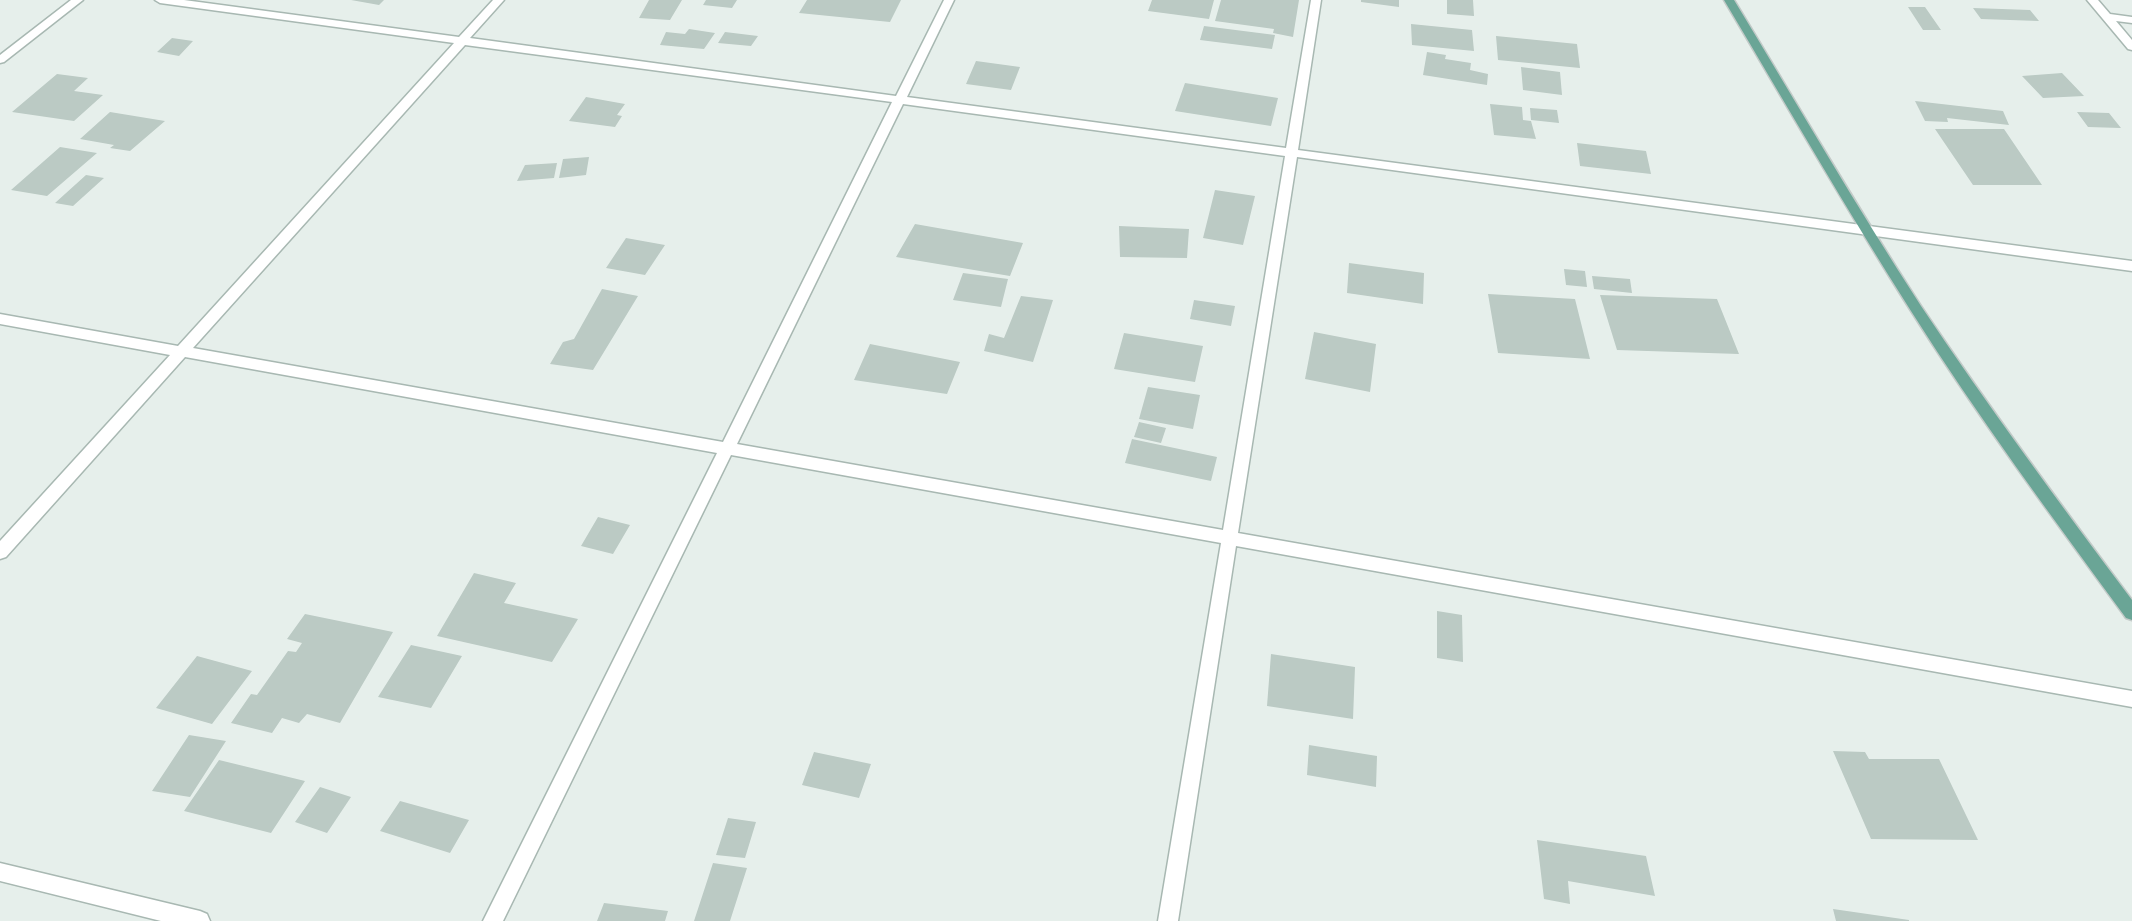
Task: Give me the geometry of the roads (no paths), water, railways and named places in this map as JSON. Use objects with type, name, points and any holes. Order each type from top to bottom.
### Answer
[{"type":"main road","points":[[1729,0],[1868,231],[1944,351],[2064,521],[2132,613]]},
{"type":"street","points":[[0,60],[78,0]]},
{"type":"street","points":[[160,0],[2132,266]]},
{"type":"street","points":[[0,552],[499,0]]},
{"type":"street","points":[[493,921],[949,0]]},
{"type":"street","points":[[1168,921],[1316,0]]},
{"type":"street","points":[[2092,0],[2132,47]]},
{"type":"street","points":[[2107,17],[2132,20]]},
{"type":"street","points":[[0,319],[2132,699]]},
{"type":"street","points":[[0,872],[200,921]]}]
